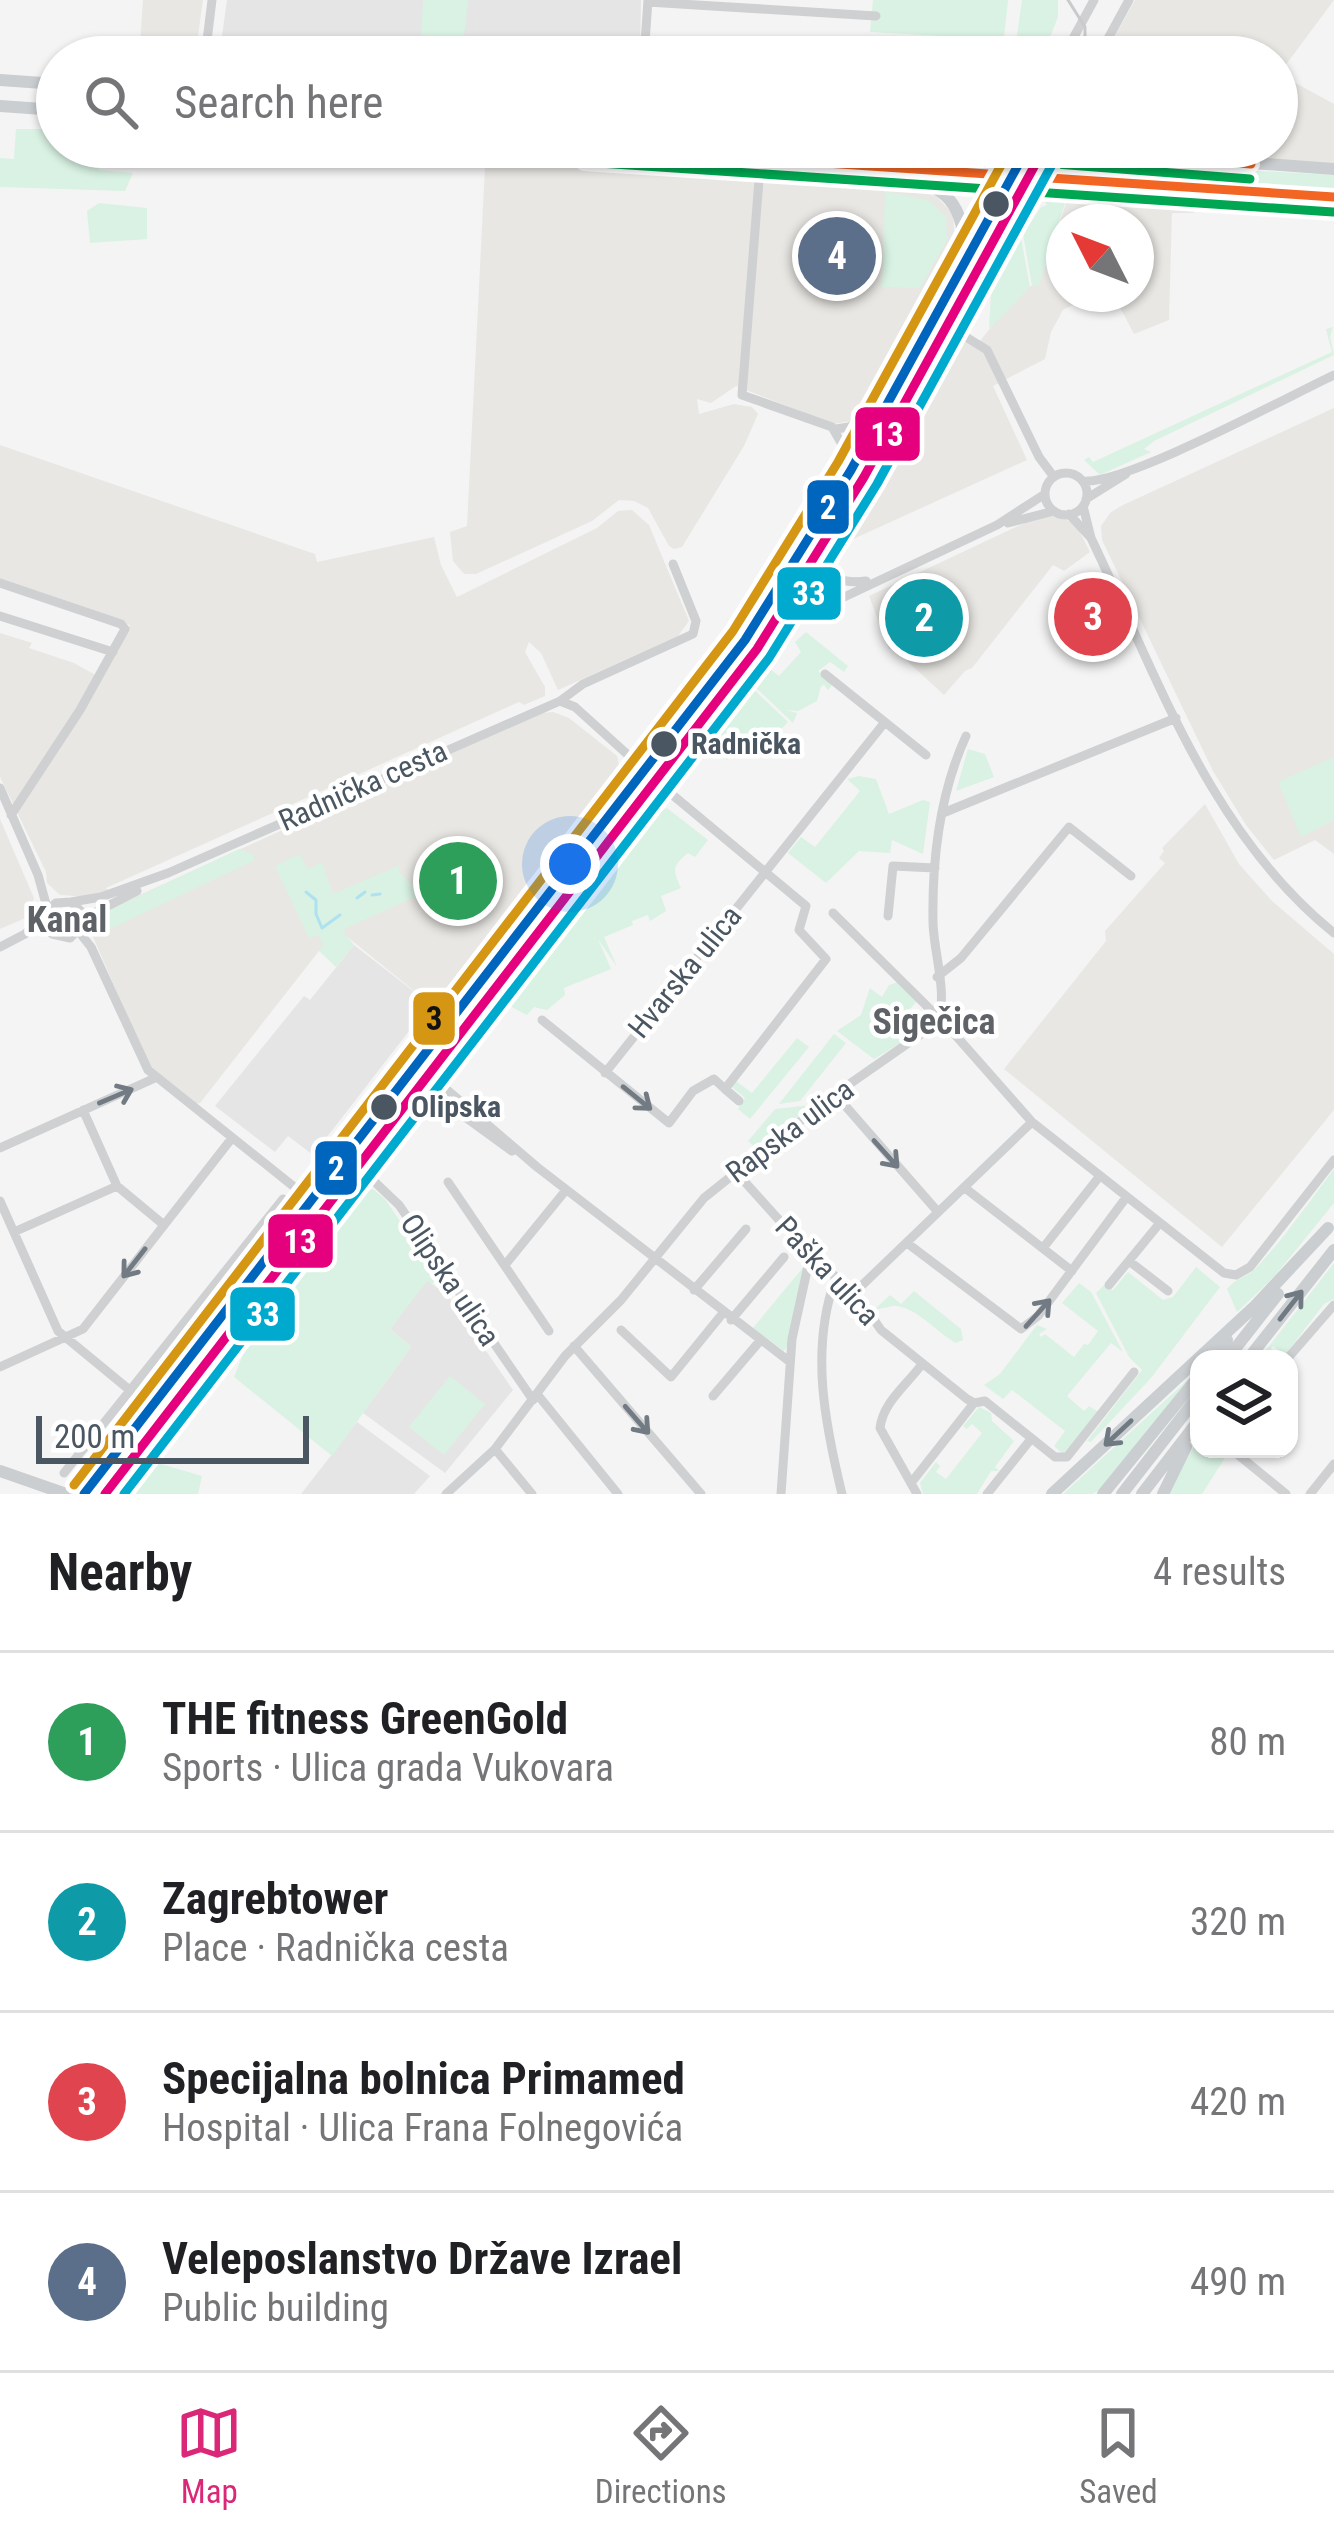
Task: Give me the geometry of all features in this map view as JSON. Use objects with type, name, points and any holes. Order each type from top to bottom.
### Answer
[{"type":"main road","points":[[0,80],[36,83]]},
{"type":"main road","points":[[0,106],[36,109]]},
{"type":"main road","points":[[1298,167],[1334,170]]},
{"type":"main road","points":[[845,168],[932,184],[958,212],[964,244]]},
{"type":"main road","points":[[934,168],[1334,196]]},
{"type":"main road","points":[[0,1471],[67,1494],[638,762],[761,598],[848,455],[1004,168]]},
{"type":"main road","points":[[106,1494],[764,639],[824,548],[1038,168]]},
{"type":"main road","points":[[1052,1494],[1254,1307],[1331,1225]]},
{"type":"main road","points":[[1234,1350],[1331,1225]]},
{"type":"main road","points":[[1255,1350],[1334,1250]]},
{"type":"main road","points":[[1219,1350],[1254,1307]]},
{"type":"main road","points":[[1103,1494],[1190,1387]]},
{"type":"main road","points":[[1122,1494],[1190,1407]]},
{"type":"main road","points":[[1142,1494],[1190,1433]]},
{"type":"main road","points":[[1163,1494],[1190,1440]]},
{"type":"main road","points":[[127,1494],[131,1460]]},
{"type":"street","points":[[208,36],[212,0]]},
{"type":"street","points":[[839,13],[840,0]]},
{"type":"street","points":[[1074,36],[1094,0]]},
{"type":"street","points":[[1109,36],[1129,0]]},
{"type":"street","points":[[646,36],[648,1],[876,16]]},
{"type":"street","points":[[759,181],[742,395],[836,429],[871,414]]},
{"type":"street","points":[[939,345],[950,337],[966,337],[987,350],[1054,477]]},
{"type":"street","points":[[764,639],[784,622],[997,525],[1045,494],[1054,477],[1070,473],[1093,482],[1130,470],[1334,375]]},
{"type":"street","points":[[836,429],[848,455]]},
{"type":"street","points":[[1069,514],[1130,470]]},
{"type":"street","points":[[1083,481],[1091,538],[1176,718],[1234,826],[1286,890],[1334,933]]},
{"type":"street","points":[[1045,494],[1054,511]]},
{"type":"street","points":[[997,525],[1054,511],[1069,514],[1091,538]]},
{"type":"street","points":[[824,548],[827,569],[839,580],[859,583],[883,577]]},
{"type":"street","name":"Radnička cesta","points":[[81,928],[101,908],[168,874],[560,700],[583,684],[695,632],[692,609],[673,564]]},
{"type":"street","points":[[0,583],[125,629],[11,814]]},
{"type":"street","points":[[0,616],[113,652]]},
{"type":"street","points":[[825,674],[926,755]]},
{"type":"street","points":[[542,1020],[669,1123],[693,1091],[713,1079],[724,1089],[826,959],[800,930],[806,910],[803,902],[575,707],[560,700]]},
{"type":"street","points":[[943,813],[1176,718]]},
{"type":"street","name":"Hvarska ulica","points":[[605,1073],[885,722]]},
{"type":"street","points":[[940,1019],[933,923],[935,868],[952,771],[966,736]]},
{"type":"street","points":[[0,788],[38,875],[49,929],[57,937]]},
{"type":"street","points":[[938,976],[961,958],[1069,827],[1130,876]]},
{"type":"street","points":[[888,916],[893,866],[935,868]]},
{"type":"street","name":"Radnička cesta","points":[[66,901],[112,894],[168,874]]},
{"type":"street","points":[[38,875],[83,913],[81,928],[144,1065],[303,1195]]},
{"type":"street","points":[[0,947],[66,901]]},
{"type":"street","points":[[833,913],[940,1019],[1031,1122],[1216,1269],[1236,1275],[1250,1267],[1334,1160]]},
{"type":"street","points":[[16,940],[70,938],[81,928]]},
{"type":"street","name":"Rapska ulica","points":[[446,1494],[495,1449],[574,1346],[704,1198],[835,1094],[930,1031],[940,1019]]},
{"type":"street","points":[[434,1072],[446,1090],[537,1167],[790,1362]]},
{"type":"street","points":[[0,1148],[155,1078]]},
{"type":"street","name":"Rapska ulica","points":[[724,1089],[739,1101]]},
{"type":"street","points":[[419,1091],[439,1098],[537,1167]]},
{"type":"street","points":[[835,1094],[938,1212]]},
{"type":"street","points":[[83,1110],[116,1186],[164,1225]]},
{"type":"street","points":[[855,1292],[1031,1122]]},
{"type":"street","points":[[0,1367],[83,1329],[232,1138]]},
{"type":"street","name":"Olipska ulica","points":[[359,1167],[399,1205],[535,1397],[619,1494]]},
{"type":"street","name":"Paška ulica","points":[[736,1172],[815,1261],[855,1292],[881,1330],[974,1403],[985,1401],[1031,1439]]},
{"type":"street","points":[[1043,1248],[1099,1177]]},
{"type":"street","points":[[448,1182],[549,1331]]},
{"type":"street","points":[[14,1232],[116,1186]]},
{"type":"street","points":[[965,1188],[1072,1270]]},
{"type":"street","points":[[505,1264],[566,1190]]},
{"type":"street","points":[[907,1243],[1018,1329],[1031,1324],[1126,1198]]},
{"type":"street","points":[[64,1473],[283,1199]]},
{"type":"street","points":[[0,1201],[64,1339],[132,1393]]},
{"type":"street","points":[[1109,1285],[1159,1224]]},
{"type":"street","name":"Paška ulica","points":[[694,1290],[746,1229]]},
{"type":"street","name":"Paška ulica","points":[[727,1317],[784,1257]]},
{"type":"street","points":[[781,1494],[798,1306],[808,1266],[815,1261]]},
{"type":"street","points":[[1130,1261],[1168,1291]]},
{"type":"street","points":[[835,1280],[821,1364],[825,1419],[842,1494]]},
{"type":"street","points":[[1295,1350],[1334,1305]]},
{"type":"street","points":[[621,1330],[671,1377],[727,1317]]},
{"type":"street","points":[[713,1396],[759,1342]]},
{"type":"street","points":[[574,1346],[701,1494]]},
{"type":"street","points":[[922,1364],[884,1411],[880,1428],[914,1489],[974,1403]]},
{"type":"street","points":[[987,1494],[1031,1439],[1060,1460],[1067,1457],[1134,1372]]},
{"type":"street","points":[[495,1449],[532,1494]]},
{"type":"street","points":[[1243,1458],[1286,1494]]},
{"type":"street","points":[[1310,1494],[1334,1464]]},
{"type":"shaded area","points":[[143,0],[203,0],[198,36],[140,36]]},
{"type":"shaded area","points":[[227,0],[641,0],[640,36],[222,36]]},
{"type":"shaded area","points":[[1135,0],[1334,0],[1298,48],[1298,36],[1115,36]]},
{"type":"shaded area","points":[[1298,84],[1334,104],[1334,166],[1298,162]]},
{"type":"shaded area","points":[[485,168],[810,168],[936,196],[953,214],[955,239],[898,349],[851,421],[833,424],[736,386],[711,403],[697,399],[699,414],[734,404],[752,407],[758,414],[744,446],[682,547],[669,546],[648,508],[619,500],[592,521],[476,574],[464,574],[453,561],[450,532],[467,526]]},
{"type":"shaded area","points":[[1069,194],[1196,198],[1194,213],[1172,213],[1169,320],[1134,334],[1122,312],[1154,312],[1154,204],[1066,204]]},
{"type":"shaded area","points":[[1046,263],[1046,312],[1062,312],[1045,359],[993,386],[1027,460],[851,540],[961,339],[976,346],[1016,296],[1039,284]]},
{"type":"shaded area","points":[[1334,408],[1334,854],[1315,840],[1274,860],[1213,771],[1102,540],[1101,526],[1123,505]]},
{"type":"shaded area","points":[[0,445],[315,554],[317,562],[434,537],[457,597],[597,528],[618,511],[632,510],[649,525],[689,621],[678,636],[558,690],[541,653],[529,642],[525,652],[545,687],[545,696],[524,705],[519,702],[106,888],[109,892],[90,897],[60,895],[47,883],[0,777],[0,633],[32,643],[29,648],[101,678],[130,625],[0,580]]},
{"type":"shaded area","points":[[1053,514],[1076,524],[1090,552],[1064,571],[1053,565],[972,668],[944,695],[889,649],[869,596],[1035,518]]},
{"type":"shaded area","points":[[553,712],[569,718],[617,756],[621,773],[481,954],[434,1007],[340,931],[319,951],[200,1103],[194,1104],[150,1068],[90,930],[100,913],[485,738]]},
{"type":"shaded area","points":[[1205,804],[1239,864],[1272,901],[1334,954],[1334,1110],[1222,1247],[1004,1069],[1106,941],[1105,931],[1165,863],[1159,858],[1162,848]]},
{"type":"shaded area","points":[[0,819],[34,898],[28,917],[0,929]]},
{"type":"shaded area","points":[[354,945],[430,1004],[313,1155],[288,1136],[275,1152],[215,1106],[304,996],[310,1000]]},
{"type":"shaded area","points":[[427,1280],[449,1297],[513,1390],[445,1473],[363,1413],[411,1347],[390,1329]]},
{"type":"shaded area","points":[[357,1422],[430,1476],[414,1494],[301,1494]]},
{"type":"green space","points":[[423,0],[468,0],[464,36],[421,36]]},
{"type":"green space","points":[[873,0],[1008,0],[1004,36],[870,32]]},
{"type":"green space","points":[[1022,0],[1058,0],[1050,36],[1017,36]]},
{"type":"green space","points":[[16,129],[36,129],[36,168],[133,173],[125,191],[0,187],[0,158],[14,159]]},
{"type":"green space","points":[[1202,168],[1334,175],[1334,189],[1064,170]]},
{"type":"green space","points":[[885,191],[930,201],[946,217],[947,240],[920,288],[882,287]]},
{"type":"green space","points":[[1063,194],[1065,204],[1046,204],[1053,195]]},
{"type":"green space","points":[[99,203],[147,208],[147,239],[90,243],[87,211]]},
{"type":"green space","points":[[1046,205],[1046,263],[1039,285],[1032,286],[1023,234]]},
{"type":"green space","points":[[1021,238],[1030,287],[989,329],[991,294]]},
{"type":"green space","points":[[1333,327],[1334,355],[1154,441],[1144,449],[1151,452],[1100,475],[1084,460],[1089,457],[1093,462],[1332,352],[1326,329]]},
{"type":"green space","points":[[806,632],[848,666],[844,672],[830,662],[818,671],[833,684],[828,690],[821,686],[817,701],[798,711],[786,710],[797,713],[793,723],[752,684],[765,665],[779,676],[801,652],[795,642]]},
{"type":"green space","points":[[750,686],[788,722],[758,753],[742,741],[727,760],[707,745]]},
{"type":"green space","points":[[968,749],[985,754],[994,777],[956,791]]},
{"type":"green space","points":[[1334,757],[1334,820],[1301,837],[1278,782]]},
{"type":"green space","points":[[847,779],[876,779],[889,814],[923,800],[930,802],[923,854],[892,840],[890,853],[859,851],[826,883],[788,853],[801,837],[815,847],[860,791]]},
{"type":"green space","points":[[667,808],[708,840],[695,857],[688,853],[677,864],[681,888],[661,896],[666,911],[650,921],[648,915],[632,921],[633,925],[604,937],[617,967],[598,939],[611,969],[564,988],[565,995],[547,1010],[534,1007],[527,1015],[506,1004],[653,815]]},
{"type":"green space","points":[[239,849],[253,854],[253,861],[110,929],[98,926],[99,915]]},
{"type":"green space","points":[[300,854],[308,869],[322,862],[333,894],[400,865],[398,871],[422,894],[342,930],[354,945],[336,967],[319,951],[323,945],[319,935],[309,938],[275,866]]},
{"type":"green space","points":[[898,982],[917,1001],[902,1018],[917,1033],[874,1059],[837,1031],[861,1015],[870,988],[882,997],[889,985]]},
{"type":"green space","points":[[834,1034],[846,1043],[800,1101],[779,1104]]},
{"type":"green space","points":[[797,1038],[809,1047],[750,1119],[738,1109],[745,1098],[732,1087],[736,1081],[752,1093]]},
{"type":"green space","points":[[812,1105],[757,1149],[748,1141],[775,1109]]},
{"type":"green space","points":[[1334,1169],[1334,1203],[1274,1277],[1237,1312],[1227,1289],[1267,1256]]},
{"type":"green space","points":[[373,1189],[385,1199],[438,1277],[432,1284],[427,1281],[390,1329],[411,1347],[332,1456],[234,1377],[246,1347],[243,1344],[360,1192]]},
{"type":"green space","points":[[1334,1263],[1334,1299],[1324,1304],[1289,1350],[1273,1346],[1266,1350]]},
{"type":"green space","points":[[805,1265],[789,1344],[784,1351],[753,1328]]},
{"type":"green space","points":[[1196,1267],[1220,1287],[1151,1378],[1087,1441],[1142,1370],[1129,1357],[1096,1293],[1104,1285],[1113,1290],[1128,1272],[1163,1300],[1173,1297]]},
{"type":"green space","points":[[1079,1283],[1091,1292],[1123,1352],[1111,1343],[1067,1396],[1084,1411],[1089,1406],[1100,1413],[1064,1455],[1054,1446],[1065,1431],[1012,1390],[1003,1399],[984,1385],[1000,1374],[1037,1325],[1047,1329],[1041,1337],[1045,1334],[1074,1357],[1088,1345],[1098,1331],[1062,1303]]},
{"type":"green space","points":[[914,1291],[961,1329],[963,1340],[956,1343],[901,1307],[874,1310],[890,1295],[901,1304]]},
{"type":"green space","points":[[450,1376],[485,1404],[444,1455],[409,1427]]},
{"type":"green space","points":[[1190,1378],[1107,1484],[1093,1494],[1063,1494]]},
{"type":"green space","points":[[979,1407],[991,1413],[992,1421],[1014,1441],[995,1467],[999,1471],[991,1471],[977,1494],[923,1494],[920,1483],[936,1462],[940,1466],[936,1472],[946,1479],[982,1433],[972,1424],[967,1429],[963,1426]]},
{"type":"green space","points":[[1190,1454],[1190,1458],[1225,1458],[1202,1494],[1168,1494]]},
{"type":"green space","points":[[144,1459],[202,1476],[198,1494],[134,1494],[133,1477]]},
{"type":"waterway","points":[[306,892],[316,900],[322,928],[340,915]]},
{"type":"waterway","points":[[357,898],[365,892]]},
{"type":"waterway","points":[[372,895],[380,894]]},
{"type":"tram line","points":[[1068,0],[1085,27],[1085,36]]},
{"type":"transit line","points":[[674,168],[1333,212]]},
{"type":"transit line","points":[[900,168],[1334,197]]},
{"type":"transit line","name":"3","points":[[74,1485],[733,631],[838,462],[999,168]]},
{"type":"transit line","name":"2","points":[[84,1494],[745,640],[851,470],[1016,168]]},
{"type":"transit line","name":"13","points":[[105,1494],[757,649],[864,477],[1033,168]]},
{"type":"transit line","name":"33","points":[[124,1494],[769,658],[877,484],[1050,168]]},
{"type":"transit line","points":[[1108,168],[1250,179]]},
{"type":"place","name":"Veleposlanstvo Države Izrael","points":[[837,256]]},
{"type":"place","name":"Specijalna bolnica Primamed","points":[[1093,617]]},
{"type":"place","name":"Zagrebtower","points":[[924,618]]},
{"type":"place","name":"Radnička","points":[[664,744]]},
{"type":"place","name":"THE fitness GreenGold","points":[[458,881]]},
{"type":"place","name":"Olipska","points":[[384,1107]]},
{"type":"district","name":"Kanal","points":[[67,919]]},
{"type":"district","name":"Sigečica","points":[[934,1021]]}]
